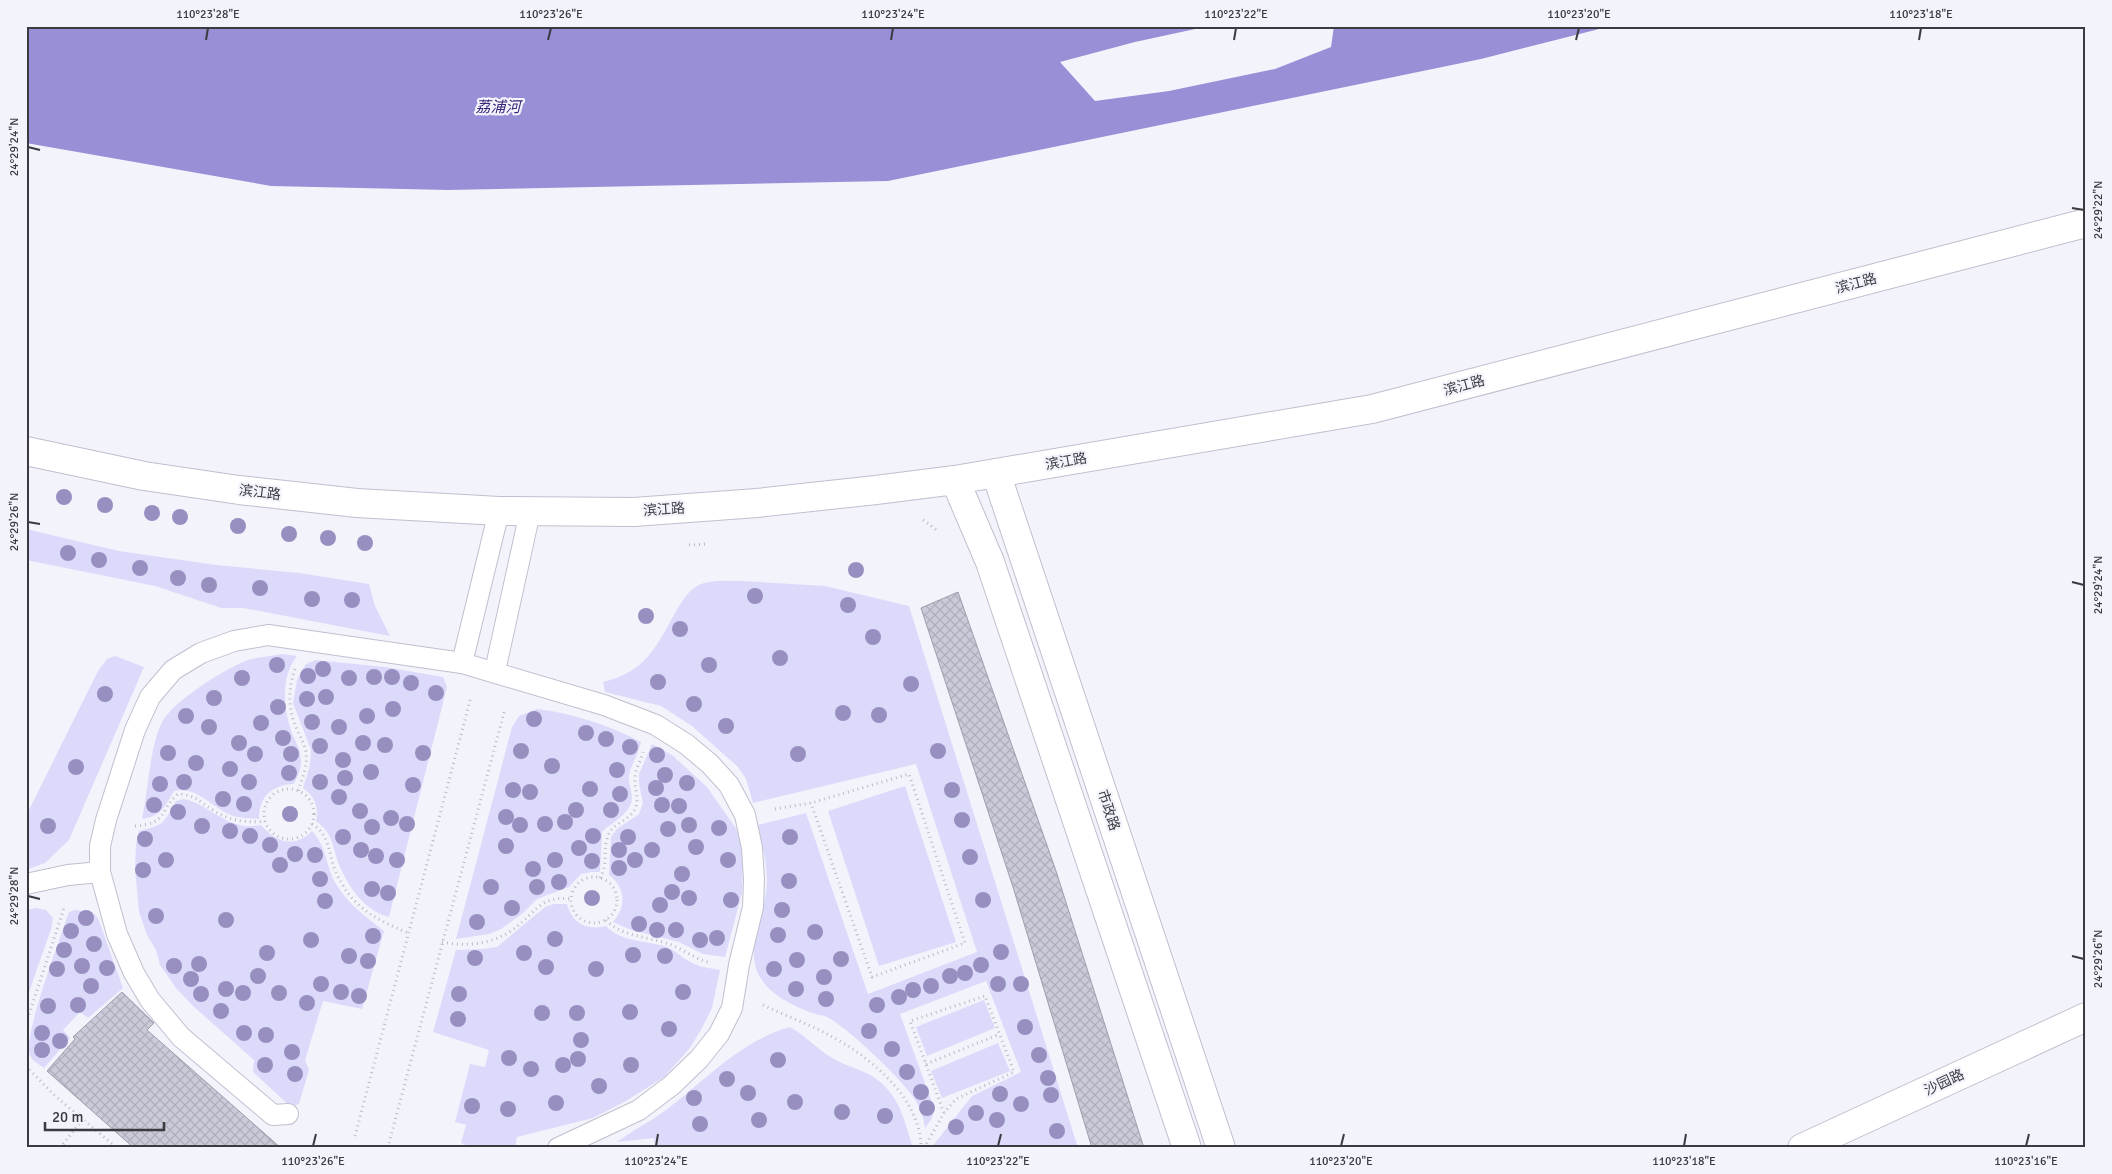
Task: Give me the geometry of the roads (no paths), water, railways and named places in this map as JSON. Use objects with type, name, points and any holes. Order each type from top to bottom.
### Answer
[{"type":"main road","name":"滨江路","points":[[26,451],[144,476],[239,490],[357,502],[530,512],[634,512],[757,503],[955,480],[1372,409],[2086,223]]},
{"type":"main road","name":"市政路","points":[[996,473],[1221,1148]]},
{"type":"main road","points":[[955,480],[990,562],[1187,1148]]},
{"type":"main road","name":"沙园路","points":[[1802,1148],[2086,1017]]},
{"type":"lane","points":[[487,670],[499,511]]},
{"type":"lane","points":[[487,670],[530,512]]},
{"type":"lane","points":[[288,1114],[272,1115],[181,1037],[150,1000],[134,973],[117,934],[100,872],[100,846],[106,820],[135,730],[150,697],[173,670],[200,653],[234,641],[268,635],[487,670],[604,705],[656,725],[686,744],[710,764],[729,785],[745,815],[752,848],[754,879],[753,908],[732,1008],[719,1034],[699,1059],[672,1085],[639,1110],[558,1148]]},
{"type":"lane","points":[[26,884],[68,874],[100,872]]},
{"type":"water","name":"荔浦河","points":[[26,26],[1209,26],[1135,42],[1060,62],[1095,101],[1169,91],[1275,69],[1331,47],[1334,26],[1611,26],[1481,59],[888,181],[448,190],[271,186],[26,143]]}]
